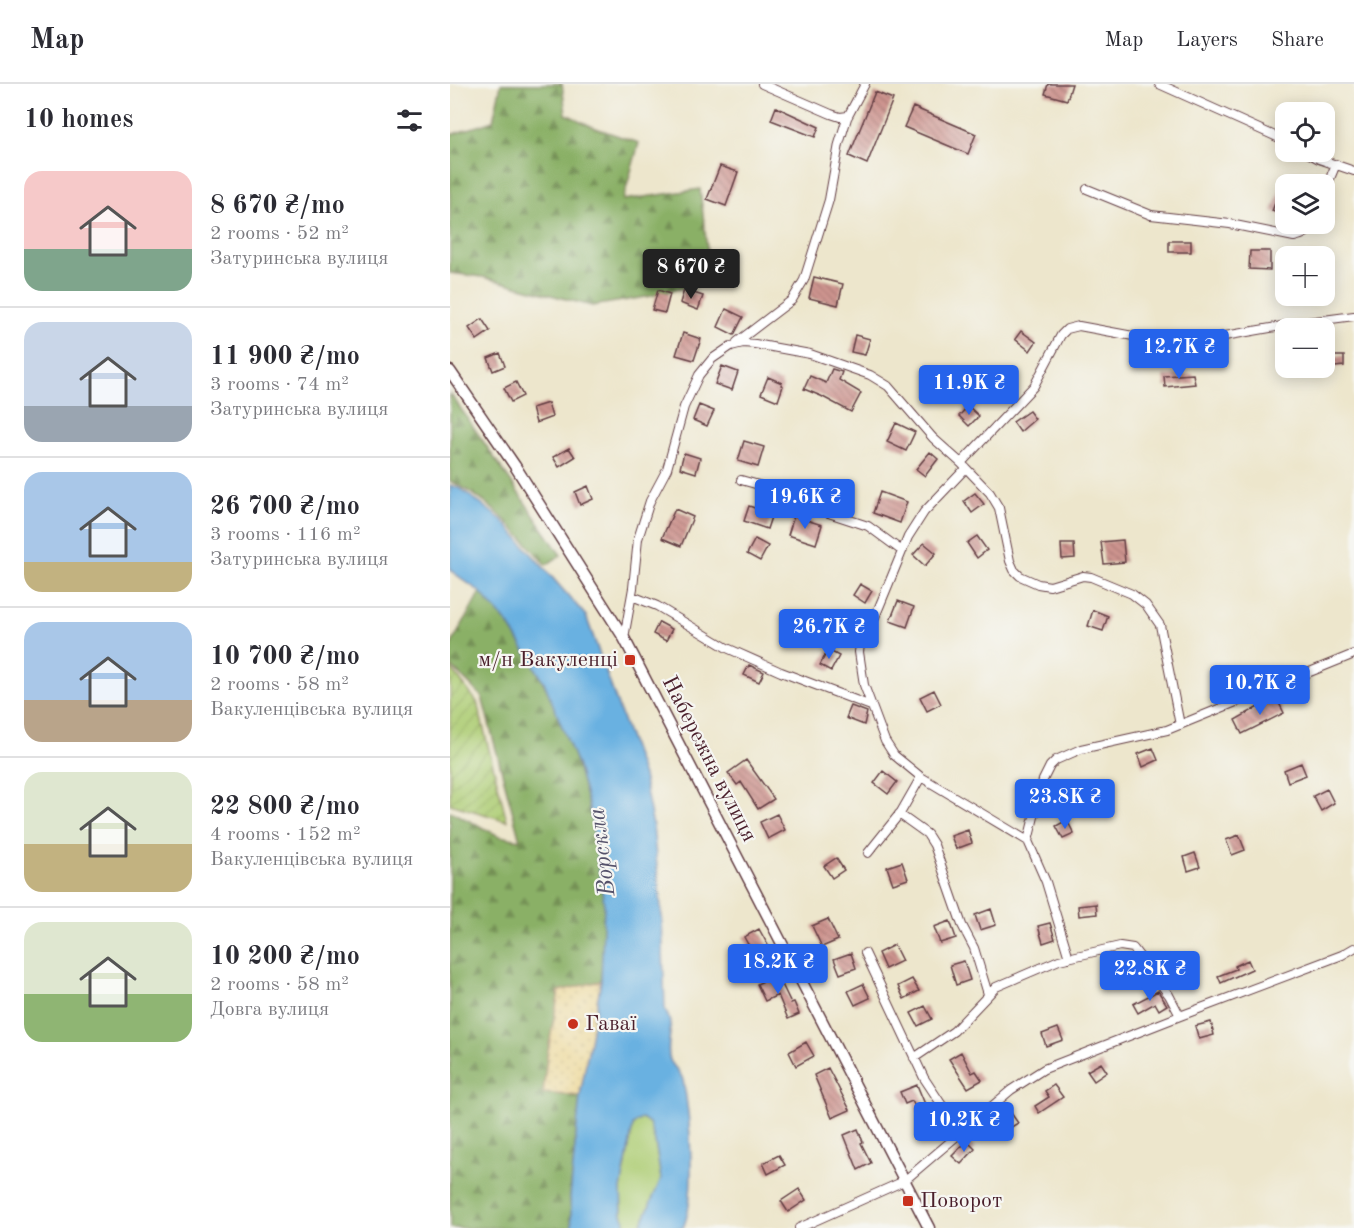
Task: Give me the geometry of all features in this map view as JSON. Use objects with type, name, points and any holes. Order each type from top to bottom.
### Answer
[{"type":"street","points":[[762,84],[831,114],[840,117],[848,116]]},
{"type":"street","points":[[624,638],[639,539],[650,501],[668,469],[684,406],[699,375],[712,359],[778,313],[799,291],[818,239],[833,180],[835,159],[848,116],[865,84]]},
{"type":"street","points":[[1159,84],[1275,136]]},
{"type":"street","points":[[1329,162],[1354,171]]},
{"type":"street","points":[[1332,174],[1336,164]]},
{"type":"street","points":[[1086,189],[1151,214],[1230,224],[1275,233]]},
{"type":"street","points":[[1279,234],[1294,237],[1305,234]]},
{"type":"street","points":[[1069,958],[1046,882],[1028,841],[921,777],[894,755],[885,741],[871,706],[864,685],[858,652],[908,537],[924,512],[1034,386],[1061,335],[1067,329],[1079,326],[1144,338],[1196,341],[1354,316]]},
{"type":"street","points":[[731,346],[755,344],[810,354],[870,375],[888,386],[933,438],[990,493],[999,508],[1010,561],[1020,576],[1038,584],[1050,586],[1083,576],[1092,577],[1132,594],[1146,605],[1160,626],[1180,725]]},
{"type":"street","name":"Набережна вулиця","points":[[450,371],[624,638],[929,1228]]},
{"type":"street","points":[[741,480],[759,485],[798,503],[868,526],[902,551]]},
{"type":"street","points":[[632,596],[657,606],[727,648],[781,672],[871,706]]},
{"type":"street","points":[[1028,841],[1042,780],[1056,760],[1081,749],[1142,737],[1180,725],[1354,654]]},
{"type":"street","points":[[868,853],[899,814],[921,777]]},
{"type":"street","points":[[899,814],[927,834],[934,845],[962,925],[974,948],[988,994]]},
{"type":"street","points":[[914,1058],[954,1031],[996,987],[1069,958],[1120,946],[1133,948],[1169,995],[1180,1016]]},
{"type":"street","points":[[799,1228],[904,1181],[1011,1090],[1033,1075],[1057,1063],[1342,955],[1354,948]]},
{"type":"street","points":[[865,953],[924,1078],[961,1134]]},
{"type":"green space","points":[[501,84],[562,84],[566,114],[593,127],[639,143],[623,200],[700,189],[711,281],[646,297],[592,306],[483,277],[450,273],[450,135],[493,121]]},
{"type":"green space","points":[[450,393],[561,555],[546,565],[491,507],[450,481]]},
{"type":"green space","points":[[480,592],[507,622],[530,657],[562,724],[586,795],[600,868],[604,913],[601,981],[559,991],[544,1093],[580,1096],[570,1197],[572,1228],[450,1228],[450,811],[499,836],[520,840],[482,697],[450,665],[450,647]]},
{"type":"green space","points":[[450,667],[477,702],[507,821],[450,804]]},
{"type":"green space","points":[[642,1118],[649,1123],[655,1141],[661,1179],[640,1228],[624,1228],[621,1190],[633,1125]]},
{"type":"sand","name":"Гаваї","points":[[601,981],[580,1096],[543,1093],[559,991]]},
{"type":"water","name":"Ворскла","points":[[450,485],[461,489],[502,520],[586,616],[643,776],[653,826],[662,917],[665,1010],[670,1024],[668,1048],[671,1063],[681,1074],[683,1080],[690,1134],[690,1197],[683,1228],[640,1228],[661,1179],[655,1141],[649,1123],[642,1118],[633,1125],[621,1189],[624,1228],[572,1228],[570,1197],[580,1096],[601,981],[604,905],[591,815],[577,764],[544,682],[509,625],[480,592],[450,570]]},
{"type":"building","points":[[1048,84],[1072,84],[1067,100],[1045,94]]},
{"type":"building","points":[[875,92],[893,99],[867,164],[849,156]]},
{"type":"building","points":[[776,107],[819,127],[815,137],[771,120]]},
{"type":"building","points":[[913,107],[976,134],[968,154],[904,127]]},
{"type":"building","points":[[720,166],[738,172],[726,206],[707,199]]},
{"type":"building","points":[[1169,241],[1191,241],[1191,252],[1169,252]]},
{"type":"building","points":[[1250,251],[1270,251],[1270,270],[1249,269]]},
{"type":"building","points":[[814,277],[843,284],[838,305],[809,298]]},
{"type":"building","points":[[658,290],[670,294],[665,313],[652,310]]},
{"type":"building","points":[[684,290],[703,296],[698,310],[680,303]]},
{"type":"building","points":[[726,309],[743,317],[734,335],[718,327]]},
{"type":"building","points":[[482,319],[490,331],[477,340],[469,328]]},
{"type":"building","points":[[1021,331],[1036,342],[1030,351],[1015,339]]},
{"type":"building","points":[[683,333],[701,339],[694,360],[676,355]]},
{"type":"building","points":[[855,335],[870,339],[865,355],[851,352]]},
{"type":"building","points":[[500,353],[505,366],[493,371],[488,358]]},
{"type":"building","points":[[1335,356],[1344,356],[1344,366],[1335,367]]},
{"type":"building","points":[[722,366],[738,372],[732,390],[715,384]]},
{"type":"building","points":[[832,369],[842,372],[839,380],[861,393],[851,412],[804,389],[810,376],[826,383]]},
{"type":"building","points":[[951,371],[961,381],[945,396],[936,386]]},
{"type":"building","points":[[1193,374],[1195,384],[1165,387],[1164,376]]},
{"type":"building","points":[[768,377],[782,383],[778,401],[761,394]]},
{"type":"building","points":[[516,382],[523,396],[511,402],[504,388]]},
{"type":"building","points":[[548,403],[552,417],[536,423],[532,408]]},
{"type":"building","points":[[699,405],[714,411],[707,426],[693,420]]},
{"type":"building","points":[[968,406],[979,416],[969,426],[959,416]]},
{"type":"building","points":[[1029,411],[1035,419],[1020,432],[1013,422]]},
{"type":"building","points":[[896,423],[915,432],[906,451],[887,442]]},
{"type":"building","points":[[744,441],[764,447],[758,467],[738,461]]},
{"type":"building","points":[[569,448],[575,457],[559,467],[553,457]]},
{"type":"building","points":[[930,452],[938,459],[925,476],[916,469]]},
{"type":"building","points":[[684,453],[700,458],[696,473],[680,468]]},
{"type":"building","points":[[588,486],[593,499],[580,505],[575,492]]},
{"type":"building","points":[[880,492],[907,502],[900,523],[873,513]]},
{"type":"building","points":[[975,493],[984,504],[972,513],[964,501]]},
{"type":"building","points":[[749,506],[772,514],[767,529],[744,521]]},
{"type":"building","points":[[675,509],[693,517],[681,546],[662,538]]},
{"type":"building","points":[[794,516],[822,525],[816,544],[788,535]]},
{"type":"building","points":[[977,536],[987,550],[977,558],[967,543]]},
{"type":"building","points":[[755,539],[768,546],[760,561],[747,554]]},
{"type":"building","points":[[1123,540],[1125,562],[1104,564],[1101,542]]},
{"type":"building","points":[[924,543],[936,553],[925,566],[913,555]]},
{"type":"building","points":[[1061,544],[1074,544],[1075,558],[1062,559]]},
{"type":"building","points":[[860,584],[872,591],[865,603],[853,595]]},
{"type":"building","points":[[898,601],[914,607],[907,627],[890,621]]},
{"type":"building","points":[[1093,610],[1108,616],[1103,631],[1088,626]]},
{"type":"building","points":[[659,622],[672,629],[666,641],[653,634]]},
{"type":"building","points":[[828,650],[839,656],[831,671],[820,665]]},
{"type":"building","points":[[749,665],[764,672],[759,682],[744,675]]},
{"type":"building","points":[[934,690],[941,704],[927,711],[920,697]]},
{"type":"building","points":[[1276,697],[1284,713],[1242,734],[1235,720]]},
{"type":"building","points":[[851,706],[867,712],[864,725],[846,718]]},
{"type":"building","points":[[1153,748],[1158,760],[1143,767],[1138,754]]},
{"type":"building","points":[[746,760],[774,799],[758,809],[741,782],[737,785],[728,773]]},
{"type":"building","points":[[1301,763],[1306,775],[1288,782],[1284,770]]},
{"type":"building","points":[[883,771],[897,782],[888,794],[874,783]]},
{"type":"building","points":[[1327,789],[1334,803],[1321,811],[1313,796]]},
{"type":"building","points":[[777,814],[785,830],[768,839],[760,822]]},
{"type":"building","points":[[1067,820],[1074,834],[1063,839],[1056,826]]},
{"type":"building","points":[[968,830],[972,843],[956,849],[951,836]]},
{"type":"building","points":[[1239,835],[1245,850],[1232,855],[1226,840]]},
{"type":"building","points":[[1195,853],[1200,867],[1188,871],[1184,857]]},
{"type":"building","points":[[836,858],[844,870],[832,878],[824,866]]},
{"type":"building","points":[[902,862],[908,879],[893,884],[887,867]]},
{"type":"building","points":[[1096,904],[1097,914],[1079,916],[1078,906]]},
{"type":"building","points":[[991,909],[996,925],[980,930],[975,915]]},
{"type":"building","points":[[828,919],[838,940],[822,947],[812,926]]},
{"type":"building","points":[[950,921],[956,938],[940,943],[934,927]]},
{"type":"building","points":[[1050,923],[1055,939],[1043,943],[1038,926]]},
{"type":"building","points":[[759,929],[770,949],[755,957],[744,937]]},
{"type":"building","points":[[894,945],[902,961],[885,969],[878,953]]},
{"type":"building","points":[[851,953],[856,968],[840,974],[834,959]]},
{"type":"building","points":[[1248,960],[1252,969],[1221,983],[1218,976],[1236,969],[1235,966]]},
{"type":"building","points":[[964,961],[970,980],[956,985],[950,965]]},
{"type":"building","points":[[777,974],[799,1014],[788,1019],[778,995],[765,1001],[757,984]]},
{"type":"building","points":[[912,979],[919,991],[904,999],[898,986]]},
{"type":"building","points":[[863,984],[870,998],[855,1005],[848,991]]},
{"type":"building","points":[[1158,991],[1167,1005],[1159,1010],[1155,1003],[1138,1013],[1133,1004]]},
{"type":"building","points":[[925,1006],[932,1019],[918,1026],[911,1013]]},
{"type":"building","points":[[1211,1022],[1214,1035],[1199,1039],[1195,1026]]},
{"type":"building","points":[[1058,1028],[1063,1040],[1046,1046],[1042,1034]]},
{"type":"building","points":[[806,1042],[814,1056],[796,1066],[789,1052]]},
{"type":"building","points":[[961,1052],[972,1073],[976,1071],[982,1080],[968,1088],[949,1059]]},
{"type":"building","points":[[1101,1063],[1107,1072],[1094,1081],[1087,1071]]},
{"type":"building","points":[[828,1068],[850,1110],[832,1118],[814,1075]]},
{"type":"building","points":[[917,1085],[927,1109],[934,1105],[942,1119],[926,1127],[912,1101],[905,1104],[900,1092]]},
{"type":"building","points":[[1054,1085],[1063,1097],[1039,1113],[1035,1106],[1049,1097],[1045,1091]]},
{"type":"building","points":[[1011,1113],[1018,1123],[1005,1131],[1002,1127],[990,1138],[984,1131]]},
{"type":"building","points":[[858,1129],[863,1142],[861,1143],[871,1163],[858,1170],[844,1135]]},
{"type":"building","points":[[967,1141],[975,1149],[961,1164],[952,1156]]},
{"type":"building","points":[[779,1155],[785,1165],[768,1174],[763,1163]]},
{"type":"building","points":[[799,1189],[806,1200],[788,1212],[781,1201]]},
{"type":"place","name":"м/н Вакуленці","points":[[630,660]]},
{"type":"place","name":"Гаваї","points":[[573,1024]]},
{"type":"place","name":"Поворот","points":[[908,1201]]}]
